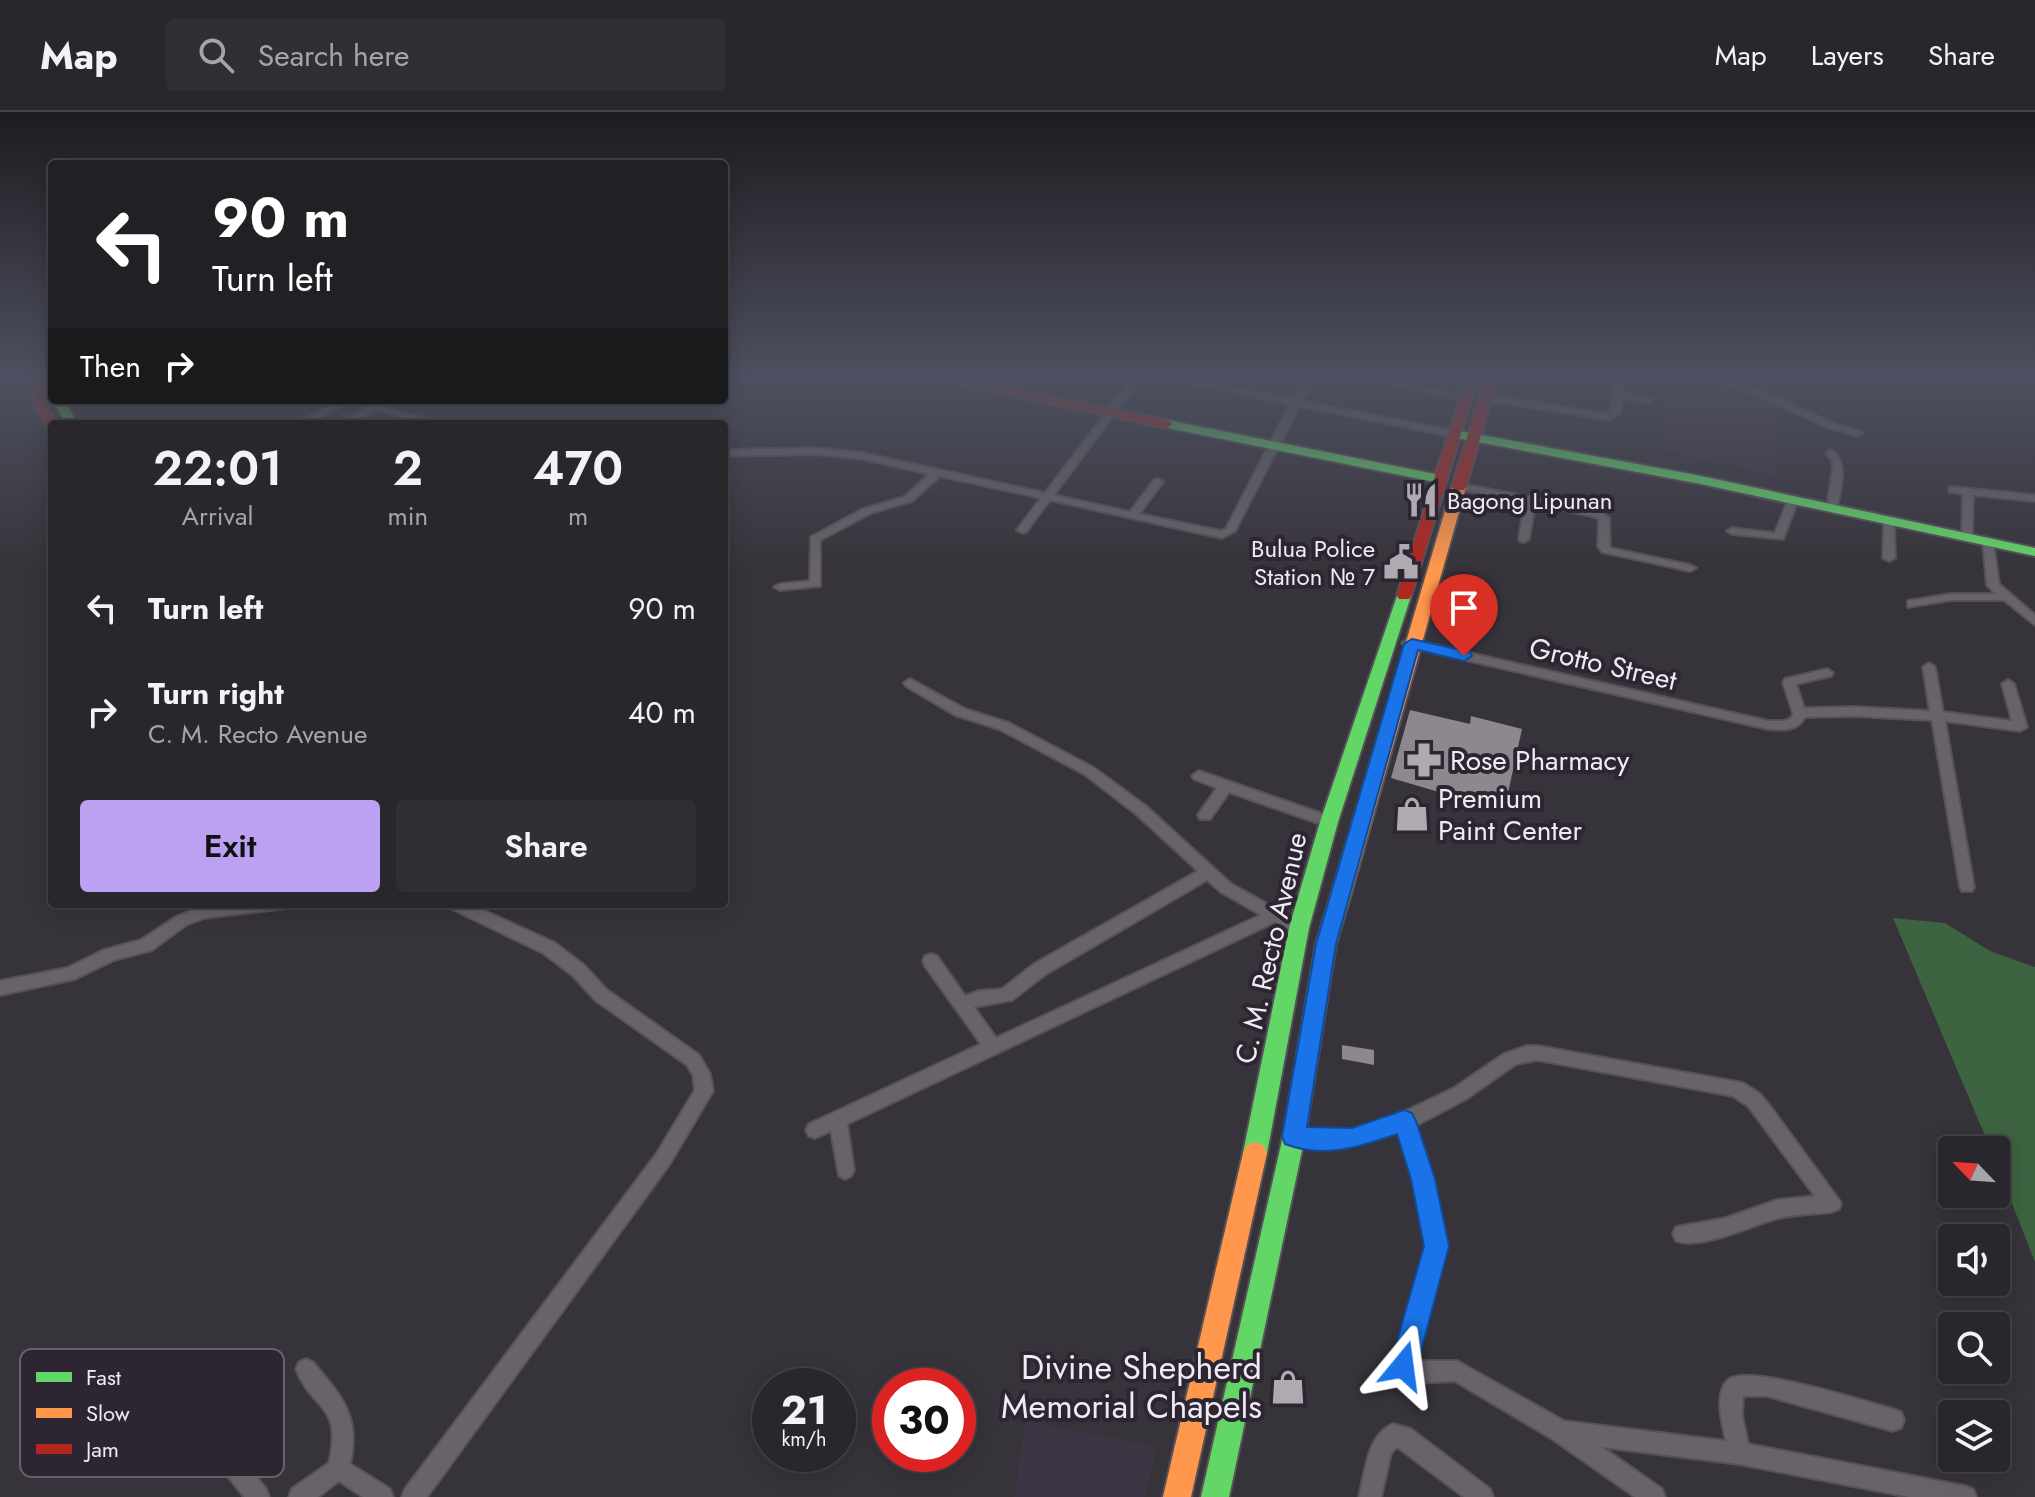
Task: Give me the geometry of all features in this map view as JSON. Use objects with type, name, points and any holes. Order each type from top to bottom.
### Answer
[{"type":"main road","points":[[1244,440],[1440,479]]},
{"type":"main road","name":"C. M. Recto Avenue","points":[[1177,1497],[1260,1131],[1299,928],[1329,822],[1391,639],[1440,479],[1461,440]]},
{"type":"main road","name":"C. M. Recto Avenue","points":[[1215,1497],[1294,1136],[1326,944],[1458,486],[1463,440]]},
{"type":"main road","points":[[1487,440],[2035,552]]},
{"type":"street","points":[[1022,530],[1091,440]]},
{"type":"street","points":[[728,453],[840,452],[1226,534],[1279,440]]},
{"type":"street","points":[[1831,453],[1838,466],[1832,508]]},
{"type":"street","points":[[780,587],[816,584],[815,539],[867,511],[908,499],[938,472]]},
{"type":"street","points":[[1132,516],[1158,482]]},
{"type":"street","points":[[1458,486],[1602,516],[1605,521],[1603,546],[1606,550],[1690,568]]},
{"type":"street","points":[[1953,490],[2035,498]]},
{"type":"street","points":[[1967,537],[1968,490]]},
{"type":"street","points":[[1524,539],[1531,500]]},
{"type":"street","points":[[1732,531],[1779,537],[1793,500]]},
{"type":"street","points":[[1889,521],[1889,558]]},
{"type":"street","points":[[1988,542],[1993,585],[2035,621]]},
{"type":"street","points":[[1912,604],[1951,597],[2005,597]]},
{"type":"street","name":"Grotto Street","points":[[1391,639],[1768,725],[1787,726],[1798,719],[1799,713]]},
{"type":"street","points":[[1929,667],[1967,887]]},
{"type":"street","points":[[1827,673],[1789,682],[1799,713],[1848,710],[1937,715],[2020,727],[2008,684]]},
{"type":"street","points":[[910,683],[960,712],[1004,726],[1089,771],[1141,810],[1207,873],[1273,916],[1299,928]]},
{"type":"street","points":[[1199,776],[1329,822]]},
{"type":"street","points":[[1205,815],[1226,786]]},
{"type":"street","points":[[961,1005],[979,998],[1006,995],[1040,969],[1207,873]]},
{"type":"street","points":[[0,988],[69,974],[110,955],[146,945],[181,921],[202,912],[229,908]]},
{"type":"street","points":[[413,1497],[663,1159],[704,1091],[701,1074],[693,1060],[601,995],[561,957],[463,908]]},
{"type":"street","points":[[815,1130],[1273,916]]},
{"type":"street","points":[[931,961],[992,1046]]},
{"type":"street","points":[[1260,1131],[1330,1140],[1352,1139],[1404,1121],[1447,1101],[1497,1065],[1521,1053],[1538,1053],[1737,1089],[1754,1100],[1832,1203],[1777,1209],[1726,1227],[1683,1234]]},
{"type":"street","points":[[838,1120],[845,1170]]},
{"type":"street","points":[[1404,1121],[1420,1166],[1436,1246],[1403,1366],[1415,1373],[1457,1371],[1562,1432],[1654,1497]]},
{"type":"street","points":[[306,1369],[341,1414],[346,1430],[338,1470]]},
{"type":"street","points":[[1739,1453],[1731,1404],[1733,1390],[1738,1385],[1767,1386],[1893,1420]]},
{"type":"street","points":[[1562,1432],[1739,1453],[1965,1497]]},
{"type":"street","points":[[1370,1497],[1382,1448],[1393,1435],[1403,1437],[1482,1497]]},
{"type":"street","points":[[300,1497],[338,1470],[382,1497]]},
{"type":"street","points":[[243,1477],[258,1497]]},
{"type":"shaded area","points":[[1660,440],[1777,440],[1775,475],[1658,450]]},
{"type":"shaded area","points":[[1025,1421],[1157,1446],[1145,1497],[1014,1497]]},
{"type":"green space","points":[[1893,918],[1945,923],[1990,951],[2035,967],[2035,1262],[2010,1199],[2010,1136],[1985,1136]]},
{"type":"building","points":[[1410,710],[1470,724],[1471,716],[1522,729],[1504,811],[1391,778]]},
{"type":"building","points":[[1342,1045],[1374,1050],[1374,1065],[1342,1059]]},
{"type":"traffic: fast","points":[[1245,440],[1440,479]]},
{"type":"traffic: fast","points":[[1485,440],[1696,479],[2035,552]]},
{"type":"traffic: fast","points":[[1255,1153],[1299,928],[1329,822],[1404,596]]},
{"type":"traffic: fast","points":[[1215,1497],[1294,1136],[1326,944],[1340,898]]},
{"type":"traffic: slow","points":[[1340,898],[1459,487]]},
{"type":"traffic: slow","points":[[1177,1497],[1255,1153]]},
{"type":"traffic: jam","points":[[1404,596],[1453,440]]},
{"type":"traffic: jam","points":[[1459,487],[1473,440]]},
{"type":"place","name":"Bagong Lipunan","points":[[1421,500]]},
{"type":"place","name":"Bulua Police Station № 7","points":[[1401,562]]},
{"type":"place","name":"Rose Pharmacy","points":[[1424,760]]},
{"type":"place","name":"Premium Paint Center","points":[[1412,814]]},
{"type":"place","name":"Divine Shepherd Memorial Chapels","points":[[1288,1387]]},
{"type":"route","points":[[1403,1366],[1436,1246],[1417,1154],[1404,1121],[1339,1141],[1294,1136],[1326,944],[1412,644],[1464,656]]}]
